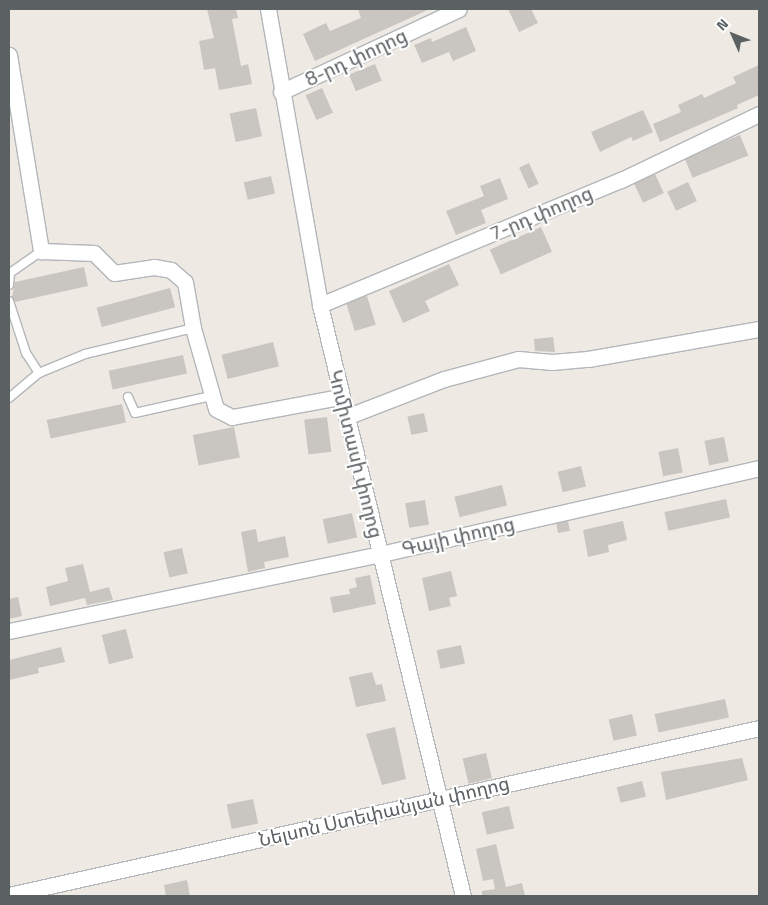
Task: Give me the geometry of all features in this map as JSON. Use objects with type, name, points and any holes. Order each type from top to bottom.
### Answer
[{"type":"street","name":"Կոմիտասի փողոց","points":[[268,9],[281,92],[320,305],[340,397],[381,554],[462,896]]},
{"type":"street","name":"8-րդ փողոց","points":[[281,92],[459,9]]},
{"type":"street","points":[[9,55],[41,251],[94,253],[114,273],[154,267],[171,270],[186,282],[193,328],[211,396],[216,409],[232,417],[340,397]]},
{"type":"street","name":"7-րդ փողոց","points":[[320,305],[621,180],[759,114]]},
{"type":"street","points":[[346,417],[444,379],[518,359],[552,362],[588,359],[759,329]]},
{"type":"street","name":"Գայի փողոց","points":[[9,631],[381,554],[759,468]]},
{"type":"street","name":"Նելսոն Ստեփանյան փողոց","points":[[9,895],[759,728]]},
{"type":"lane","points":[[9,285],[10,273],[41,251]]},
{"type":"lane","points":[[9,301],[26,353],[39,373]]},
{"type":"lane","points":[[9,398],[39,373],[85,354],[193,328]]},
{"type":"lane","points":[[128,397],[135,413],[211,396]]},
{"type":"building","points":[[207,9],[236,9],[238,18],[232,19],[241,66],[248,64],[252,84],[219,90],[215,68],[204,70],[199,41],[214,38]]},
{"type":"building","points":[[358,9],[430,9],[315,61],[303,34],[326,23],[330,31],[361,18]]},
{"type":"building","points":[[508,9],[531,9],[538,23],[519,32]]},
{"type":"building","points":[[466,27],[476,51],[453,61],[449,52],[422,63],[414,45],[431,38],[432,42]]},
{"type":"building","points":[[375,64],[382,81],[356,91],[349,74]]},
{"type":"building","points":[[759,65],[759,95],[737,105],[738,108],[660,142],[653,124],[681,112],[678,105],[702,94],[704,98],[736,83],[733,77]]},
{"type":"building","points":[[322,88],[333,113],[317,120],[306,95]]},
{"type":"building","points":[[256,108],[262,136],[236,142],[230,114]]},
{"type":"building","points":[[643,110],[653,132],[633,141],[631,137],[600,152],[591,132]]},
{"type":"building","points":[[740,135],[748,155],[693,178],[684,157]]},
{"type":"building","points":[[529,163],[539,184],[529,188],[519,168]]},
{"type":"building","points":[[655,174],[664,193],[643,203],[634,184]]},
{"type":"building","points":[[271,176],[275,194],[248,200],[244,182]]},
{"type":"building","points":[[500,178],[508,199],[481,210],[486,223],[456,235],[446,211],[484,196],[480,186]]},
{"type":"building","points":[[688,182],[697,201],[676,211],[667,192]]},
{"type":"building","points":[[541,227],[552,252],[501,274],[490,250]]},
{"type":"building","points":[[449,264],[459,285],[425,301],[430,311],[403,323],[389,291]]},
{"type":"building","points":[[84,267],[88,286],[15,302],[12,297],[15,282]]},
{"type":"building","points":[[170,288],[175,307],[102,327],[97,308]]},
{"type":"building","points":[[367,296],[376,325],[355,331],[346,302]]},
{"type":"building","points":[[553,337],[555,352],[535,351],[534,339]]},
{"type":"building","points":[[273,342],[279,366],[228,379],[222,355]]},
{"type":"building","points":[[183,355],[187,374],[113,389],[109,371]]},
{"type":"building","points":[[122,404],[126,423],[51,439],[47,420]]},
{"type":"building","points":[[424,413],[428,432],[411,435],[407,417]]},
{"type":"building","points":[[327,417],[331,452],[308,455],[304,420]]},
{"type":"building","points":[[234,427],[240,457],[199,465],[193,435]]},
{"type":"building","points":[[724,437],[729,462],[709,465],[704,441]]},
{"type":"building","points":[[678,448],[683,473],[663,476],[658,452]]},
{"type":"building","points":[[581,466],[586,486],[563,492],[558,472]]},
{"type":"building","points":[[502,485],[507,505],[460,517],[454,497]]},
{"type":"building","points":[[726,499],[730,518],[668,531],[664,512]]},
{"type":"building","points":[[425,500],[429,525],[409,528],[405,503]]},
{"type":"building","points":[[352,513],[357,537],[328,544],[323,519]]},
{"type":"building","points":[[568,521],[570,531],[558,533],[556,523]]},
{"type":"building","points":[[623,521],[627,540],[608,545],[609,552],[588,557],[583,530]]},
{"type":"building","points":[[256,529],[258,542],[285,536],[289,557],[264,562],[265,568],[248,572],[241,532]]},
{"type":"building","points":[[182,548],[188,573],[169,578],[163,552]]},
{"type":"building","points":[[83,564],[90,592],[109,587],[113,600],[87,605],[85,598],[50,606],[46,587],[68,581],[65,568]]},
{"type":"building","points":[[451,571],[457,596],[449,598],[451,606],[429,611],[422,578]]},
{"type":"building","points":[[370,575],[376,604],[333,613],[330,597],[350,594],[349,589],[357,587],[355,578]]},
{"type":"building","points":[[18,597],[22,616],[9,619],[9,599]]},
{"type":"building","points":[[126,629],[133,658],[109,664],[102,635]]},
{"type":"building","points":[[461,645],[465,664],[440,669],[437,650]]},
{"type":"building","points":[[61,647],[65,662],[38,668],[39,673],[9,680],[9,660]]},
{"type":"building","points":[[372,672],[376,685],[382,684],[386,701],[356,707],[349,677]]},
{"type":"building","points":[[725,699],[729,718],[659,733],[655,714]]},
{"type":"building","points":[[632,714],[637,735],[614,741],[609,719]]},
{"type":"building","points":[[395,727],[406,779],[382,785],[366,734]]},
{"type":"building","points":[[486,753],[492,778],[468,784],[463,758]]},
{"type":"building","points":[[742,758],[748,780],[666,800],[661,772]]},
{"type":"building","points":[[642,781],[646,797],[621,803],[617,787]]},
{"type":"building","points":[[253,799],[258,823],[232,829],[227,805]]},
{"type":"building","points":[[509,806],[514,828],[487,835],[482,812]]},
{"type":"building","points":[[496,844],[506,887],[522,883],[525,896],[482,896],[482,891],[495,889],[493,879],[483,881],[476,849]]},
{"type":"building","points":[[187,880],[190,896],[166,896],[164,885]]}]
